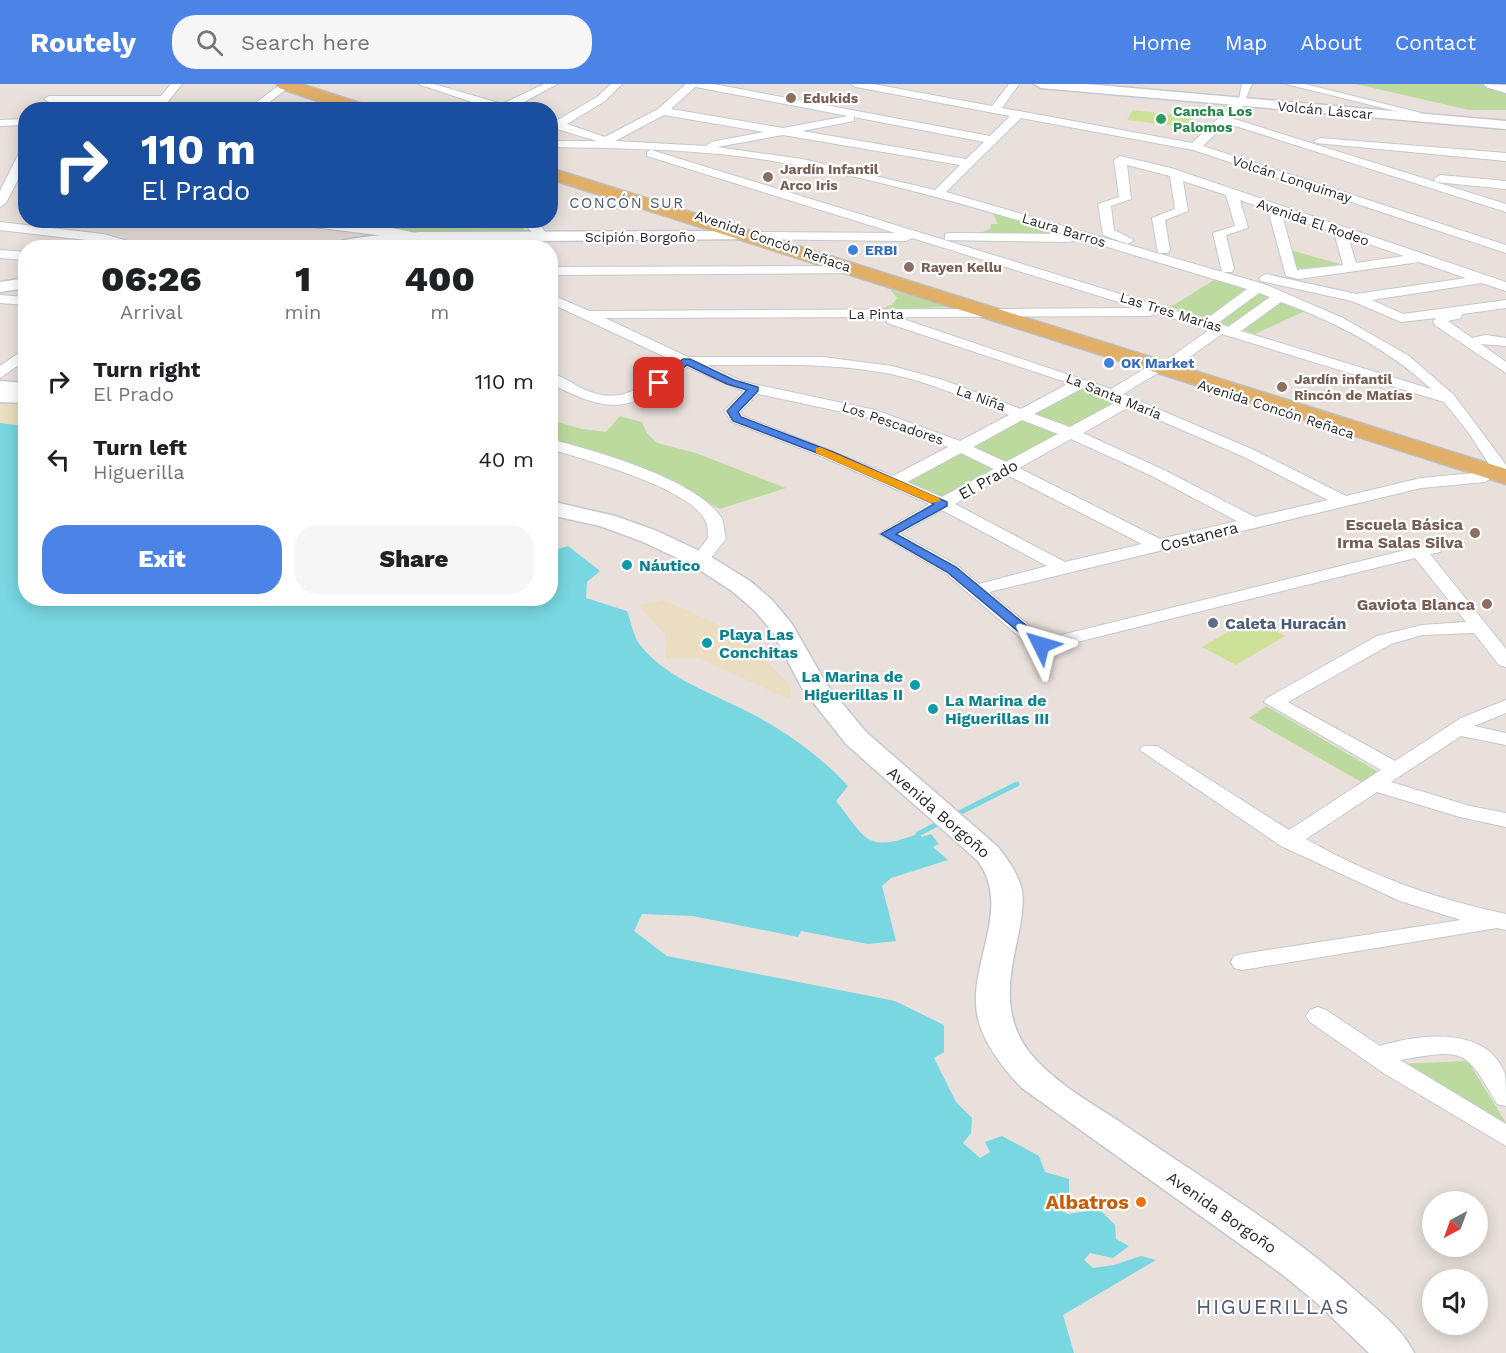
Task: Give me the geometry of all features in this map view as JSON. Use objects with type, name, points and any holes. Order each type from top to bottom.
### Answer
[{"type":"main road","points":[[286,84],[339,102]]},
{"type":"main road","name":"Avenida Concón Reñaca","points":[[558,169],[859,270]]},
{"type":"main road","name":"Avenida Concón Reñaca","points":[[558,176],[859,270],[1502,479]]},
{"type":"main road","name":"Avenida Concón Reñaca","points":[[1150,365],[1436,460],[1502,479]]},
{"type":"main road","points":[[0,396],[18,397]]},
{"type":"main road","name":"Avenida Borgoño","points":[[558,510],[628,528],[700,560],[728,576],[763,605],[783,629],[815,688],[840,720],[995,861],[1007,887],[1007,916],[996,965],[992,1003],[998,1028],[1014,1056],[1042,1085],[1206,1198],[1327,1288],[1394,1353]]},
{"type":"street","points":[[48,102],[57,84]]},
{"type":"street","points":[[161,102],[177,84]]},
{"type":"street","points":[[262,102],[286,84]]},
{"type":"street","points":[[423,84],[484,102]]},
{"type":"street","points":[[455,93],[475,84]]},
{"type":"street","points":[[519,102],[552,84]]},
{"type":"street","points":[[558,122],[601,99],[617,84]]},
{"type":"street","points":[[608,140],[662,111],[694,84],[992,140]]},
{"type":"street","name":"Volcán Lonquimay","points":[[856,84],[1195,147],[1506,249]]},
{"type":"street","points":[[995,110],[1014,84]]},
{"type":"street","points":[[1041,84],[1162,92]]},
{"type":"street","points":[[1110,84],[1162,92]]},
{"type":"street","points":[[1291,84],[1415,112]]},
{"type":"street","points":[[1491,84],[1506,89]]},
{"type":"street","name":"Volcán Láscar","points":[[1162,92],[1244,94],[1415,112],[1471,115],[1506,113]]},
{"type":"street","points":[[1195,147],[1244,94]]},
{"type":"street","name":"Volcán Láscar","points":[[1244,94],[1458,122]]},
{"type":"street","points":[[93,102],[163,99]]},
{"type":"street","points":[[662,111],[968,163]]},
{"type":"street","points":[[937,194],[1019,114]]},
{"type":"street","points":[[693,148],[862,117]]},
{"type":"street","points":[[1223,119],[1506,208]]},
{"type":"street","points":[[0,123],[18,122]]},
{"type":"street","points":[[1458,122],[1506,125]]},
{"type":"street","points":[[1458,122],[1506,133]]},
{"type":"street","name":"Las Tres Marías","points":[[558,125],[1452,399]]},
{"type":"street","points":[[1284,138],[1506,157]]},
{"type":"street","name":"Laura Barros","points":[[558,144],[693,148],[831,169],[937,194],[1092,238],[1280,285],[1383,345],[1427,376],[1452,399],[1502,479]]},
{"type":"street","name":"Avenida El Rodeo","points":[[1163,250],[1110,235],[1104,203],[1125,199],[1120,160],[1176,174],[1506,287]]},
{"type":"street","points":[[0,203],[5,185],[18,164]]},
{"type":"street","points":[[1176,174],[1182,211],[1158,218],[1163,250],[1280,285],[1356,298],[1401,318],[1506,306]]},
{"type":"street","points":[[1405,176],[1506,185]]},
{"type":"street","points":[[1227,268],[1219,233],[1242,228],[1232,194]]},
{"type":"street","points":[[1274,208],[1280,285]]},
{"type":"street","points":[[878,236],[890,225]]},
{"type":"street","points":[[0,226],[112,240]]},
{"type":"street","points":[[295,228],[326,235],[332,240]]},
{"type":"street","points":[[351,228],[419,237],[425,240]]},
{"type":"street","points":[[535,228],[544,237]]},
{"type":"street","points":[[1340,231],[1350,267]]},
{"type":"street","name":"Scipión Borgoño","points":[[376,240],[419,237],[746,236],[1092,238]]},
{"type":"street","points":[[0,254],[18,255]]},
{"type":"street","points":[[1098,388],[1150,365],[1220,327],[1280,285],[1350,267],[1419,258]]},
{"type":"street","points":[[558,271],[859,270]]},
{"type":"street","points":[[1356,298],[1480,279]]},
{"type":"street","points":[[0,287],[18,284]]},
{"type":"street","points":[[1220,327],[1280,285]]},
{"type":"street","points":[[0,299],[18,300]]},
{"type":"street","name":"Los Pescadores","points":[[558,302],[730,382],[755,389],[816,399],[870,413],[960,447],[1160,546]]},
{"type":"street","points":[[1506,306],[1441,319],[1442,324],[1506,369]]},
{"type":"street","points":[[1489,310],[1506,315]]},
{"type":"street","name":"La Pinta","points":[[583,314],[875,315],[988,312],[1170,312]]},
{"type":"street","name":"La Santa María","points":[[875,315],[1035,364],[1098,388],[1248,453],[1343,501]]},
{"type":"street","points":[[1468,343],[1486,339],[1506,342]]},
{"type":"street","points":[[0,374],[18,359]]},
{"type":"street","points":[[558,381],[584,395],[601,400],[618,400],[648,391],[686,361]]},
{"type":"street","name":"La Niña","points":[[686,361],[823,361],[867,366],[924,378],[1071,433],[1158,472],[1253,523]]},
{"type":"street","points":[[1113,394],[1150,365]]},
{"type":"street","points":[[895,482],[1082,382]]},
{"type":"street","points":[[0,387],[18,388]]},
{"type":"street","points":[[755,389],[735,407],[734,416],[943,504],[1064,568]]},
{"type":"street","name":"El Prado","points":[[1129,401],[887,534],[951,569],[1041,645],[1427,550],[1478,627]]},
{"type":"street","points":[[558,447],[647,475],[690,497],[711,516],[718,529],[713,548],[700,560]]},
{"type":"street","points":[[1421,483],[1433,474],[1436,460]]},
{"type":"street","name":"Costanera","points":[[977,590],[1421,483],[1502,479]]},
{"type":"street","points":[[1395,770],[1274,702],[1384,640],[1422,630],[1478,627],[1506,662]]},
{"type":"street","points":[[1287,841],[1479,715],[1506,706]]},
{"type":"street","points":[[1458,729],[1506,739]]},
{"type":"street","points":[[1150,750],[1287,841],[1338,867],[1410,898],[1503,922]]},
{"type":"street","points":[[1374,784],[1467,812],[1506,820]]},
{"type":"street","points":[[1242,962],[1503,922]]},
{"type":"street","points":[[1318,1016],[1506,1136]]},
{"type":"street","points":[[1382,1058],[1387,1053],[1452,1046],[1467,1048],[1484,1061],[1506,1097]]},
{"type":"green space","points":[[1356,84],[1487,84],[1506,91],[1506,110],[1469,110]]},
{"type":"green space","points":[[55,101],[157,101],[156,102]]},
{"type":"green space","name":"Cancha Los Palomos","points":[[1133,110],[1194,117],[1189,128],[1127,120]]},
{"type":"green space","points":[[992,212],[1057,233],[975,235],[990,229],[991,224],[998,224]]},
{"type":"green space","points":[[380,228],[523,228],[526,232],[417,233]]},
{"type":"green space","points":[[1291,250],[1343,265],[1298,273],[1283,281],[1295,272]]},
{"type":"green space","points":[[1213,276],[1230,280],[1307,310],[1255,334],[1168,306],[1174,305],[1214,280]]},
{"type":"green space","points":[[891,290],[948,307],[876,310],[892,305],[897,298]]},
{"type":"green space","points":[[1084,385],[1123,400],[944,500],[905,482]]},
{"type":"green space","points":[[620,416],[642,422],[647,433],[657,443],[696,453],[786,488],[720,509],[656,474],[584,448],[558,442],[558,422],[582,429],[606,432]]},
{"type":"green space","points":[[1251,618],[1285,636],[1236,665],[1202,647]]},
{"type":"green space","points":[[1266,706],[1377,771],[1363,783],[1249,718]]},
{"type":"green space","points":[[1468,1061],[1506,1123],[1506,1129],[1394,1064]]},
{"type":"sand","points":[[0,403],[18,404],[18,425],[0,423]]},
{"type":"sand","name":"Playa Las Conchitas","points":[[664,600],[739,634],[790,685],[791,700],[698,658],[666,659],[665,635],[639,605]]},
{"type":"water","points":[[0,423],[18,425],[18,606],[558,606],[558,549],[568,546],[600,571],[587,582],[586,598],[627,611],[640,645],[652,658],[682,679],[776,728],[809,750],[839,776],[848,786],[836,801],[862,834],[877,842],[888,842],[918,834],[922,837],[931,834],[939,844],[933,847],[948,860],[891,878],[882,886],[896,941],[868,944],[801,931],[798,937],[693,916],[642,914],[634,931],[667,956],[895,1001],[944,1025],[944,1052],[934,1058],[956,1102],[972,1118],[971,1133],[963,1143],[980,1158],[990,1152],[985,1142],[1002,1136],[1039,1156],[1045,1172],[1069,1179],[1069,1193],[1060,1210],[1068,1214],[1099,1209],[1115,1225],[1116,1239],[1129,1246],[1113,1258],[1090,1253],[1084,1260],[1093,1268],[1114,1265],[1141,1256],[1156,1260],[1063,1315],[1074,1353],[0,1353]]},
{"type":"waterway","points":[[955,815],[1017,784]]},
{"type":"waterway","points":[[918,834],[941,822]]},
{"type":"slow traffic","points":[[820,450],[935,501]]},
{"type":"place","name":"Edukids","points":[[791,98]]},
{"type":"place","name":"Cancha Los Palomos","points":[[1161,119]]},
{"type":"place","name":"Jardín Infantil Arco Iris","points":[[768,177]]},
{"type":"place","name":"ERBI","points":[[853,250]]},
{"type":"place","name":"Rayen Kellu","points":[[909,267]]},
{"type":"place","name":"OK Market","points":[[1109,363]]},
{"type":"place","name":"Jardín infantil Rincón de Matías","points":[[1282,387]]},
{"type":"place","name":"Escuela Básica Irma Salas Silva","points":[[1475,533]]},
{"type":"place","name":"Náutico","points":[[627,565]]},
{"type":"place","name":"Gaviota Blanca","points":[[1487,604]]},
{"type":"place","name":"Caleta Huracán","points":[[1213,623]]},
{"type":"place","name":"Playa Las Conchitas","points":[[707,643]]},
{"type":"place","name":"La Marina de Higuerillas II","points":[[915,685]]},
{"type":"place","name":"La Marina de Higuerillas III","points":[[933,709]]},
{"type":"place","name":"Albatros","points":[[1141,1202]]},
{"type":"district","name":"CONCÓN SUR","points":[[627,203]]},
{"type":"district","name":"HIGUERILLAS","points":[[1273,1307]]},
{"type":"route","points":[[659,383],[686,361],[730,382],[755,389],[732,411],[737,419],[829,454],[943,504],[887,534],[951,569],[1041,645]]}]
